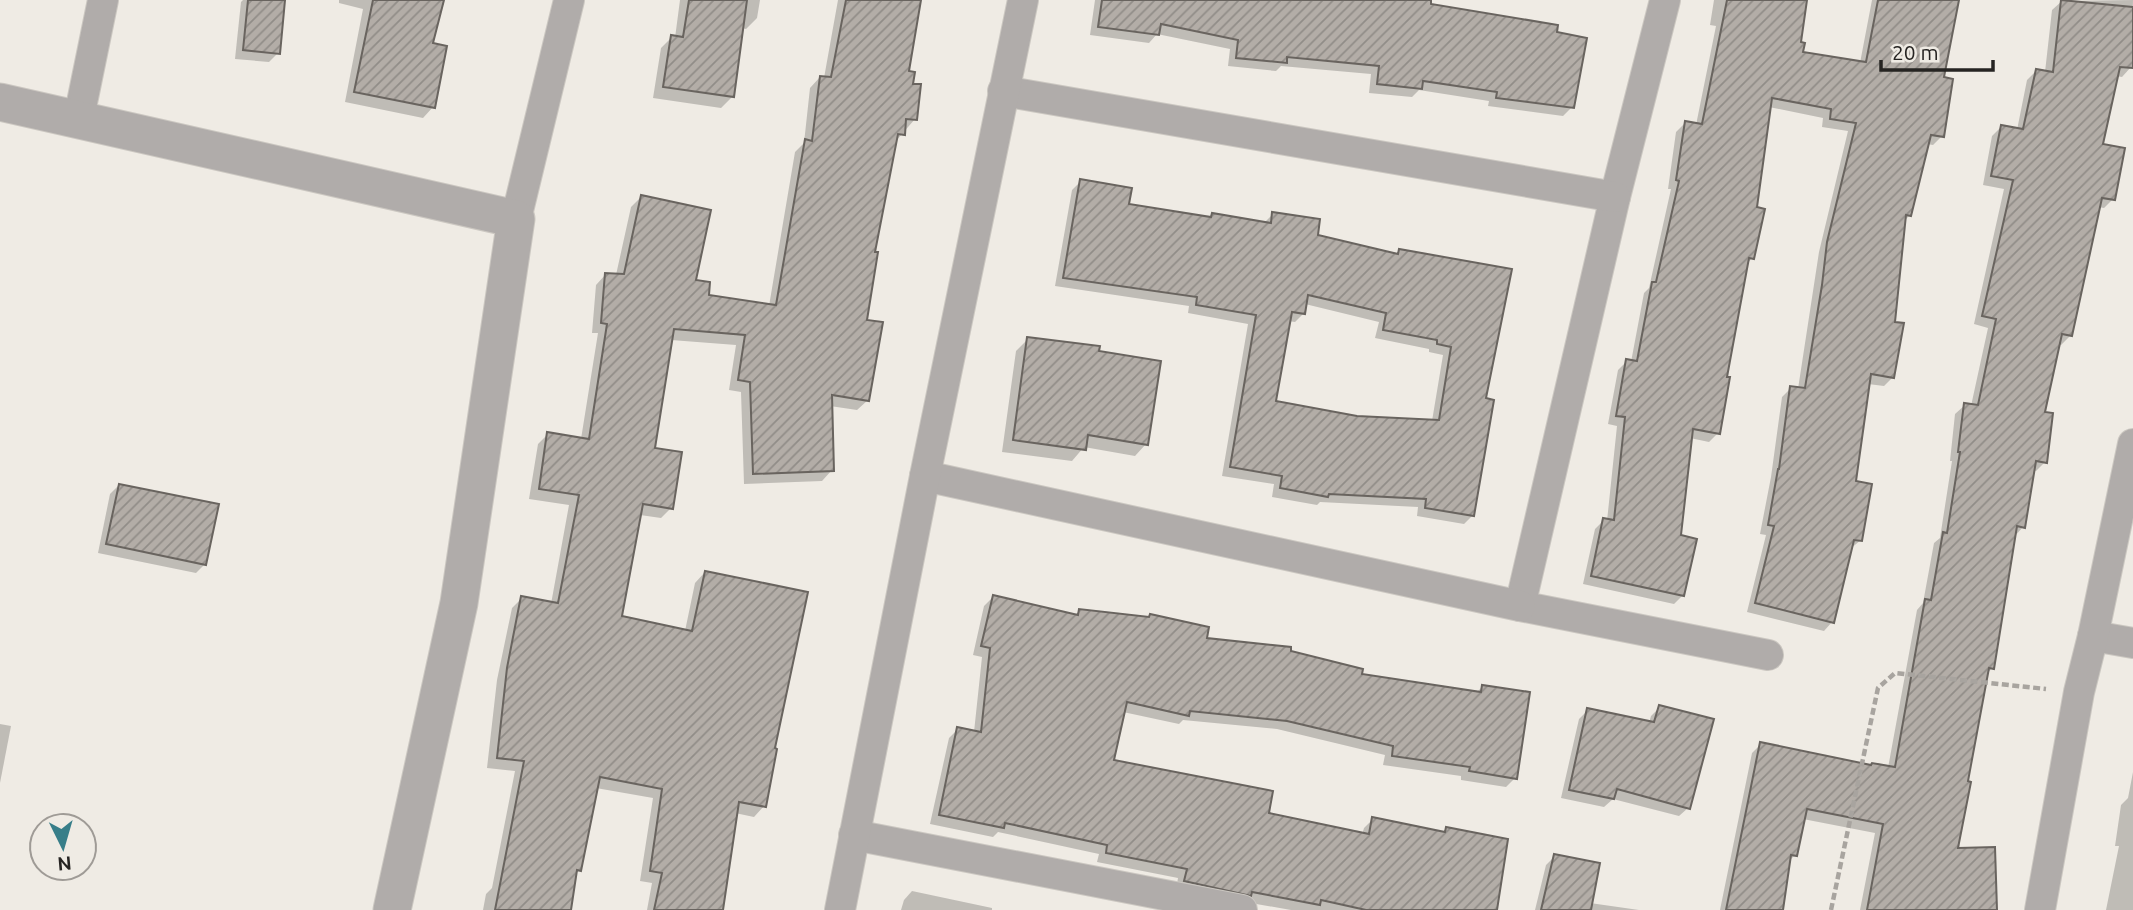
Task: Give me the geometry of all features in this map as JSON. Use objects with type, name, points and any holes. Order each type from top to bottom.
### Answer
[{"type":"street","points":[[78,122],[103,0]]},
{"type":"street","points":[[391,910],[458,603],[516,219],[569,0]]},
{"type":"street","points":[[840,910],[925,476],[1023,0]]},
{"type":"street","points":[[1520,606],[1615,197],[1665,0]]},
{"type":"street","points":[[1003,91],[1615,197]]},
{"type":"street","points":[[0,103],[516,219]]},
{"type":"street","points":[[2040,910],[2079,692],[2094,636],[2133,444]]},
{"type":"street","points":[[925,476],[1520,606],[1768,655]]},
{"type":"street","points":[[2094,636],[2133,643]]},
{"type":"street","points":[[854,835],[1242,910]]},
{"type":"path","points":[[1830,910],[1878,688],[1895,673],[2079,692]]},
{"type":"building","points":[[248,0],[285,0],[280,54],[243,50]]},
{"type":"building","points":[[373,0],[444,0],[433,43],[447,46],[435,108],[354,92]]},
{"type":"building","points":[[689,0],[747,0],[734,97],[663,87],[671,35],[683,37]]},
{"type":"building","points":[[846,0],[921,0],[909,71],[915,72],[913,84],[921,84],[917,120],[906,119],[905,135],[898,134],[875,252],[878,252],[867,320],[883,322],[869,401],[832,395],[834,471],[753,474],[750,382],[738,380],[745,335],[674,329],[655,448],[682,452],[673,509],[643,504],[622,616],[692,631],[705,571],[808,592],[775,748],[777,749],[766,807],[739,802],[723,910],[654,910],[662,873],[650,871],[662,789],[600,777],[581,871],[577,870],[571,910],[495,910],[524,761],[497,758],[507,668],[521,596],[558,603],[579,495],[539,489],[547,432],[589,439],[607,324],[601,323],[605,273],[624,274],[641,195],[711,210],[696,280],[710,282],[709,295],[776,305],[805,139],[812,141],[820,76],[831,77]]},
{"type":"building","points":[[1102,0],[1431,0],[1431,4],[1558,25],[1557,32],[1587,38],[1574,108],[1496,98],[1497,92],[1423,81],[1422,89],[1377,84],[1379,66],[1287,57],[1287,63],[1236,58],[1238,40],[1161,24],[1159,35],[1098,27]]},
{"type":"building","points":[[1727,0],[1807,0],[1801,42],[1805,43],[1803,52],[1866,62],[1878,0],[1959,0],[1944,77],[1953,79],[1944,137],[1931,135],[1911,216],[1906,215],[1895,322],[1904,323],[1894,378],[1871,374],[1856,481],[1872,484],[1862,541],[1854,540],[1834,623],[1755,603],[1774,526],[1768,525],[1779,469],[1790,386],[1805,388],[1827,242],[1856,123],[1830,119],[1831,109],[1772,98],[1757,207],[1765,209],[1754,259],[1749,258],[1727,377],[1730,377],[1720,434],[1693,429],[1681,535],[1697,539],[1684,596],[1591,576],[1603,518],[1614,520],[1625,417],[1616,416],[1626,359],[1637,361],[1652,282],[1656,282],[1679,181],[1676,180],[1685,121],[1702,124]]},
{"type":"building","points":[[2061,0],[2133,7],[2133,68],[2120,67],[2103,144],[2125,148],[2115,200],[2102,198],[2072,336],[2062,334],[2045,412],[2053,413],[2047,463],[2036,461],[2025,528],[2017,526],[1994,669],[1989,668],[1968,781],[1971,782],[1958,848],[1995,847],[1997,910],[1867,910],[1883,824],[1807,809],[1797,856],[1791,855],[1783,910],[1726,910],[1760,742],[1871,765],[1895,767],[1925,599],[1931,600],[1943,532],[1947,533],[1960,452],[1964,403],[1978,405],[1996,319],[1982,316],[2013,180],[1991,176],[2001,125],[2023,129],[2036,69],[2053,72]]},
{"type":"building","points":[[1080,179],[1132,188],[1129,204],[1271,223],[1272,212],[1320,219],[1318,235],[1398,254],[1399,249],[1512,269],[1486,398],[1494,400],[1474,516],[1425,508],[1426,499],[1329,494],[1328,497],[1280,488],[1282,476],[1230,467],[1256,315],[1196,305],[1197,297],[1063,278]],"holes":[[[1308,295],[1386,313],[1383,330],[1437,340],[1437,344],[1451,347],[1439,420],[1357,416],[1276,401],[1292,312],[1305,314]]]},
{"type":"building","points":[[1027,337],[1100,346],[1099,351],[1161,361],[1148,445],[1088,435],[1086,450],[1013,440]]},
{"type":"building","points":[[119,484],[219,504],[206,565],[106,544]]},
{"type":"building","points":[[993,595],[1078,615],[1079,609],[1149,617],[1150,614],[1209,627],[1207,638],[1291,647],[1291,651],[1363,669],[1362,674],[1481,692],[1482,685],[1530,692],[1517,779],[1469,771],[1470,767],[1392,756],[1393,746],[1287,721],[1190,711],[1189,716],[1127,702],[1114,760],[1273,791],[1269,813],[1369,834],[1372,817],[1445,832],[1446,827],[1508,839],[1497,910],[1366,910],[1321,900],[1320,905],[1252,892],[1251,896],[1184,881],[1187,869],[1106,853],[1107,845],[1005,823],[1004,828],[939,815],[957,727],[981,732],[990,648],[981,646]]},
{"type":"building","points":[[1659,705],[1714,719],[1690,809],[1617,789],[1614,799],[1569,790],[1587,708],[1654,722]]},
{"type":"building","points":[[1554,854],[1600,863],[1591,910],[1541,910]]}]
